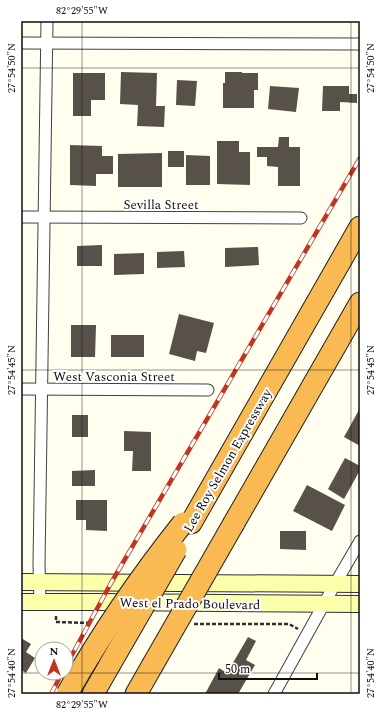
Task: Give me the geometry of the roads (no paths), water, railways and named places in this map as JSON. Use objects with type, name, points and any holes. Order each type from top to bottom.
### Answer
[{"type":"highway","name":"Lee Roy Selmon Expressway","points":[[93,694],[191,518],[360,227]]},
{"type":"highway","points":[[136,694],[360,303]]},
{"type":"highway","points":[[67,694],[103,634],[147,570],[191,518]]},
{"type":"street","points":[[40,602],[47,21]]},
{"type":"street","points":[[21,43],[360,44]]},
{"type":"street","name":"Sevilla Street","points":[[21,217],[301,218]]},
{"type":"street","name":"West Vasconia Street","points":[[21,389],[208,390]]},
{"type":"street","points":[[274,694],[360,541]]},
{"type":"street","name":"West el Prado Boulevard","points":[[21,582],[360,584]]},
{"type":"street","name":"West el Prado Boulevard","points":[[21,602],[360,604]]},
{"type":"railway","points":[[74,651],[111,583],[360,158]]},
{"type":"railway","points":[[51,694],[58,681]]}]
